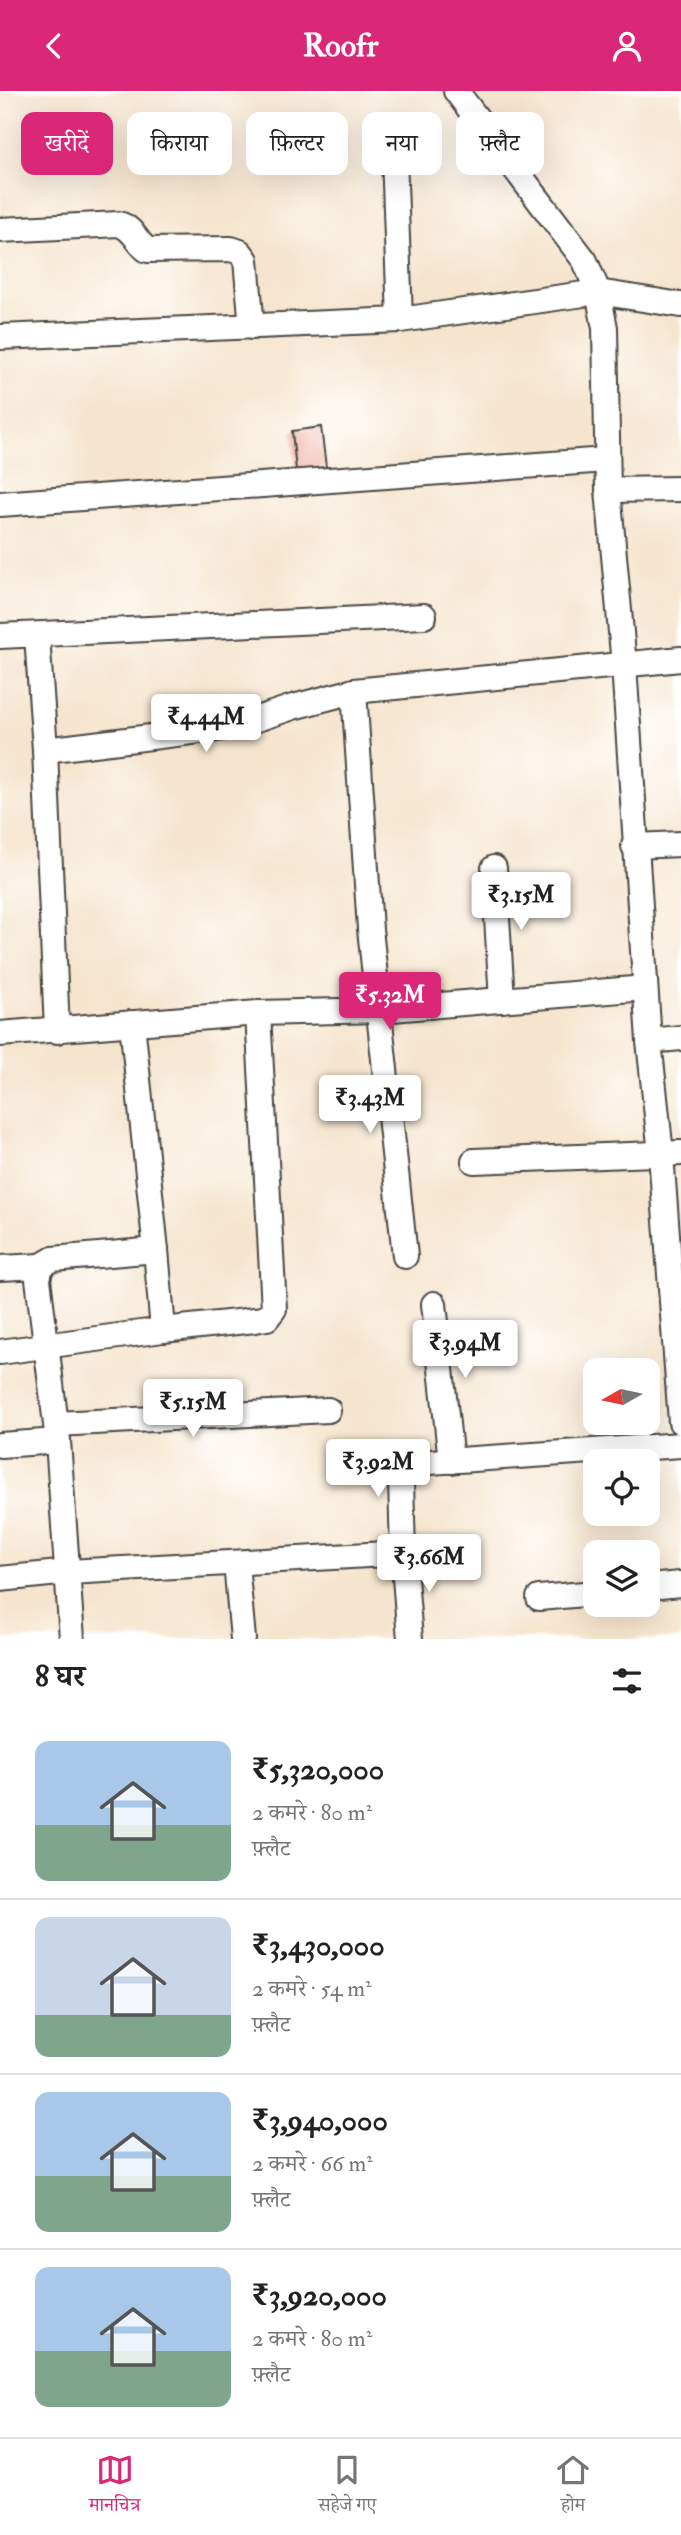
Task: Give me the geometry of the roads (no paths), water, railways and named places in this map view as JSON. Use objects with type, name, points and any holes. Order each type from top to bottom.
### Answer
[{"type":"street","points":[[467,95],[585,261],[598,292],[605,328],[606,460],[624,664],[649,1041],[671,1153],[681,1422]]},
{"type":"street","points":[[395,175],[400,320]]},
{"type":"street","points":[[0,230],[119,224],[127,227],[147,250],[231,249],[240,252],[246,260],[251,327]]},
{"type":"street","points":[[0,337],[400,320],[598,292],[681,305]]},
{"type":"street","points":[[0,504],[606,460]]},
{"type":"street","points":[[608,490],[681,489]]},
{"type":"street","points":[[0,636],[424,616]]},
{"type":"street","points":[[37,636],[45,751],[57,1031]]},
{"type":"street","points":[[45,751],[216,730],[355,691],[681,659]]},
{"type":"street","points":[[355,691],[370,929],[405,1256]]},
{"type":"street","points":[[634,846],[681,844]]},
{"type":"street","points":[[494,868],[502,1000]]},
{"type":"street","points":[[0,1034],[258,1013],[380,1010],[645,988]]},
{"type":"street","points":[[0,1352],[267,1318],[274,1309],[258,1013]]},
{"type":"street","points":[[132,1023],[163,1330]]},
{"type":"street","points":[[649,1041],[681,1038]]},
{"type":"street","points":[[474,1161],[671,1153]]},
{"type":"street","points":[[0,1268],[41,1266],[53,1259],[156,1251]]},
{"type":"street","points":[[41,1266],[38,1279],[57,1433],[72,1639]]},
{"type":"street","points":[[435,1304],[451,1461]]},
{"type":"street","points":[[0,1445],[57,1433],[328,1410]]},
{"type":"street","points":[[410,1639],[403,1553],[401,1481],[404,1467],[415,1463],[681,1445]]},
{"type":"street","points":[[0,1579],[69,1572],[403,1553]]},
{"type":"street","points":[[236,1563],[243,1639]]},
{"type":"street","points":[[660,1586],[681,1584]]},
{"type":"street","points":[[539,1598],[583,1594]]}]
